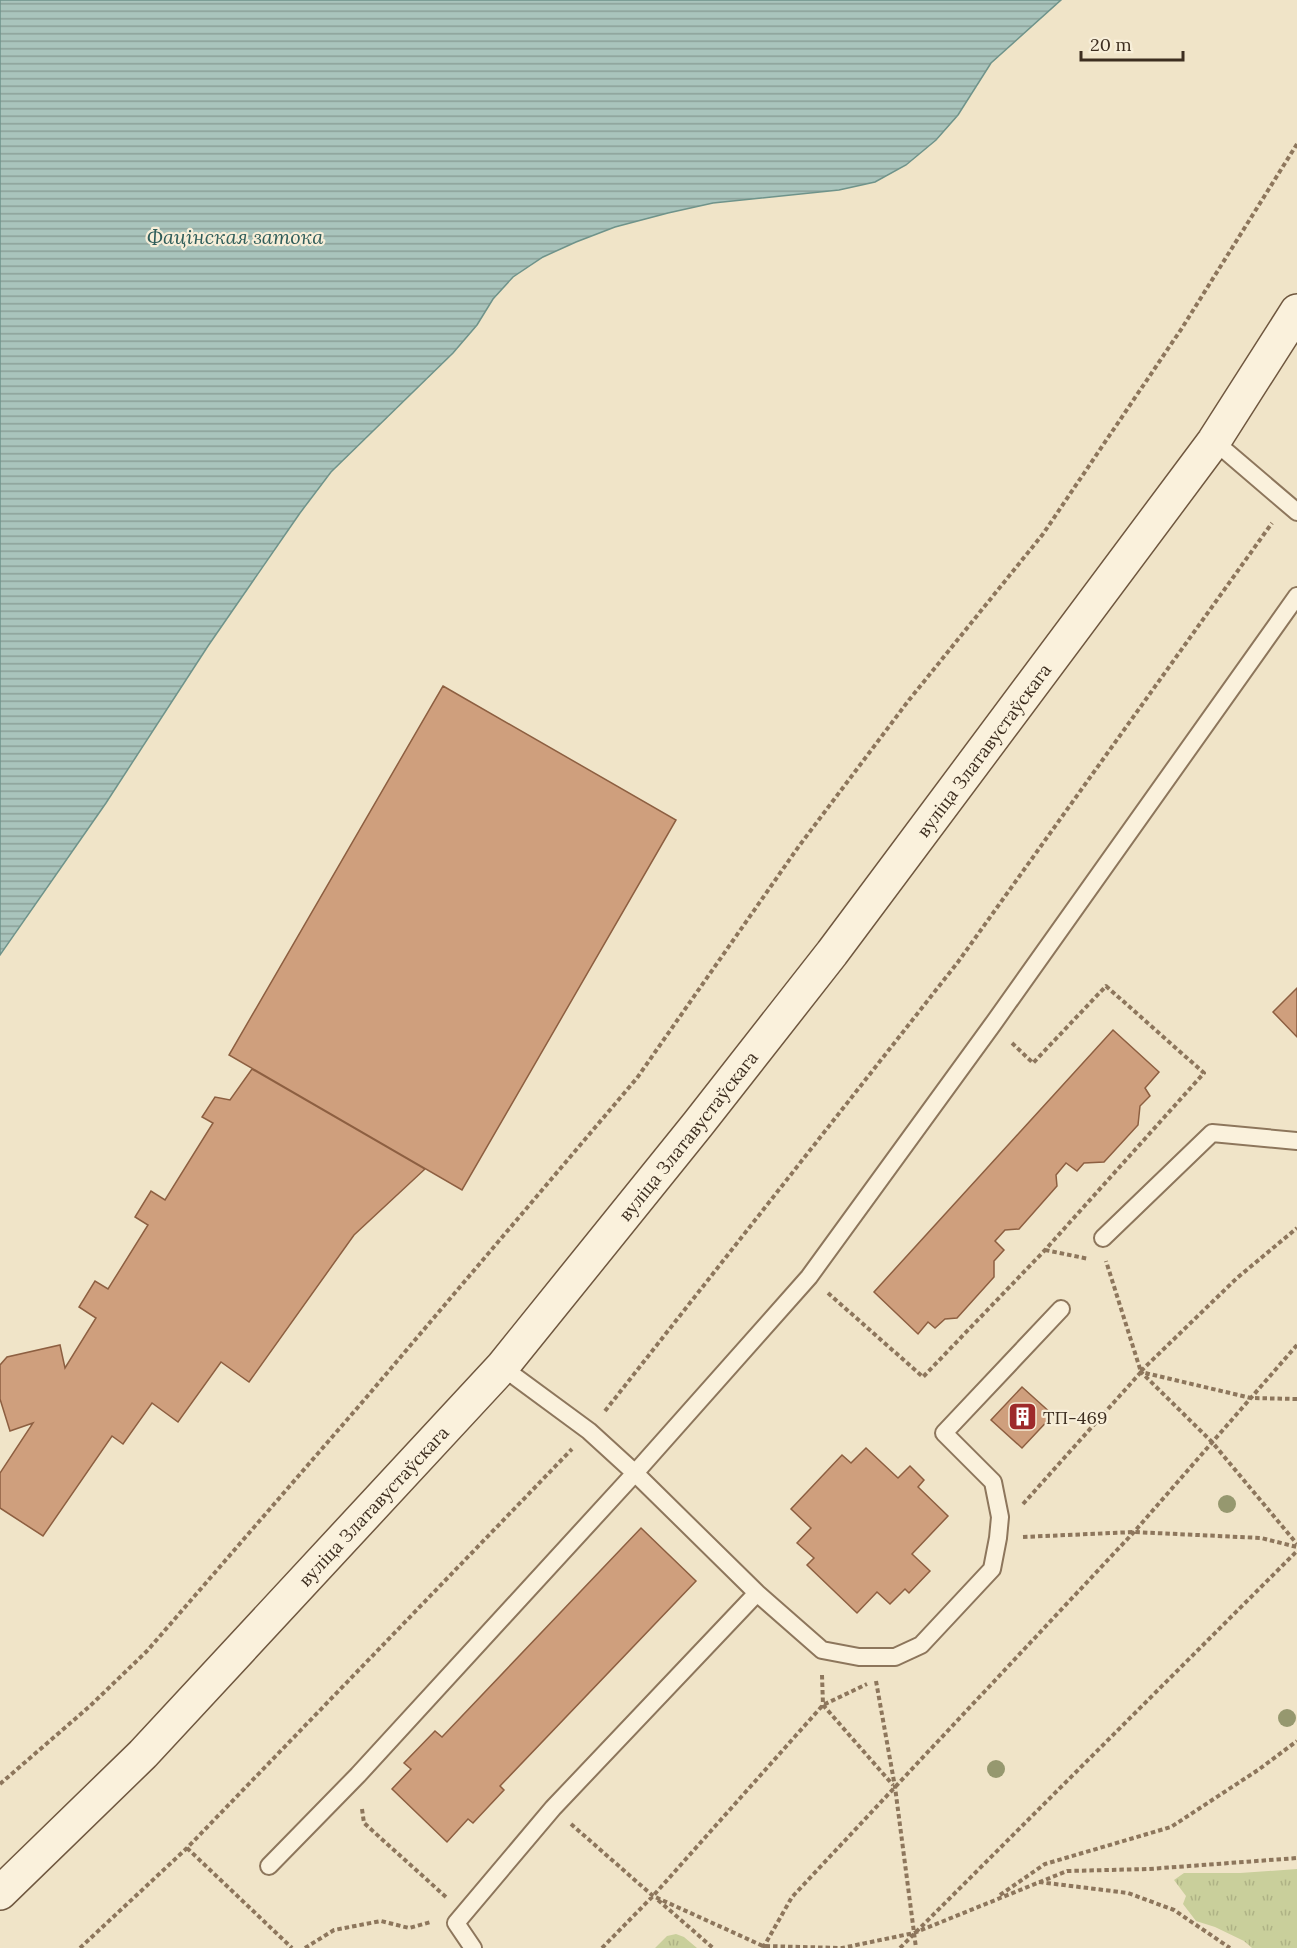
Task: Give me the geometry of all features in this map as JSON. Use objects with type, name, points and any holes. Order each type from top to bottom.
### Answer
[{"type":"street","name":"вуліца Златавустаўскага","points":[[0,1893],[143,1754],[502,1367],[698,1124],[832,953],[1214,441],[1297,311]]},
{"type":"lane","points":[[1214,441],[1292,507]]},
{"type":"lane","points":[[269,1866],[358,1775],[635,1473],[810,1277],[1297,596]]},
{"type":"lane","points":[[1103,1238],[1212,1133],[1297,1141]]},
{"type":"lane","points":[[502,1367],[589,1431],[757,1593],[822,1650],[859,1657],[895,1657],[921,1645],[992,1569],[1000,1517],[993,1482],[944,1433],[1061,1309]]},
{"type":"lane","points":[[473,1948],[456,1923],[553,1808],[757,1593]]},
{"type":"path","points":[[0,1784],[90,1706],[147,1651],[365,1399],[637,1078],[799,846],[909,700],[1043,534],[1182,328],[1297,144]]},
{"type":"path","points":[[80,1948],[187,1848],[589,1431],[958,962],[1292,507]]},
{"type":"path","points":[[810,1277],[923,1377],[1046,1250],[1204,1073],[1106,986],[1033,1064],[993,1024]]},
{"type":"path","points":[[1090,1199],[1103,1238],[1106,1263],[1140,1372],[1212,1442],[1297,1547]]},
{"type":"path","points":[[1000,1517],[1016,1513],[1140,1372],[1237,1278],[1297,1228]]},
{"type":"path","points":[[1046,1250],[1106,1263]]},
{"type":"path","points":[[763,1947],[792,1897],[1134,1532],[1297,1345]]},
{"type":"path","points":[[1140,1372],[1251,1398],[1297,1399]]},
{"type":"path","points":[[998,1538],[1134,1532],[1261,1538],[1297,1547]]},
{"type":"path","points":[[900,1948],[1297,1547]]},
{"type":"path","points":[[822,1650],[823,1705],[895,1787]]},
{"type":"path","points":[[602,1948],[653,1896],[823,1705],[875,1680],[895,1787],[916,1948]]},
{"type":"path","points":[[994,1899],[1045,1864],[1171,1827],[1258,1770],[1297,1741]]},
{"type":"path","points":[[358,1775],[364,1823],[465,1913]]},
{"type":"path","points":[[553,1808],[713,1948]]},
{"type":"path","points":[[187,1848],[292,1948]]},
{"type":"path","points":[[653,1896],[763,1947],[842,1948],[914,1933],[1067,1871],[1149,1869],[1297,1858]]},
{"type":"path","points":[[1038,1882],[1128,1893],[1174,1910],[1230,1948]]},
{"type":"path","points":[[305,1948],[334,1930],[381,1921],[408,1928],[465,1913]]},
{"type":"green space","points":[[1297,1869],[1297,1948],[1252,1948],[1244,1941],[1215,1927],[1196,1921],[1183,1904],[1186,1896],[1174,1880],[1184,1873],[1240,1873]]},
{"type":"green space","points":[[676,1934],[684,1937],[697,1948],[655,1948],[667,1936]]},
{"type":"water","name":"Фацінская затока","points":[[0,0],[1061,0],[991,63],[958,115],[936,140],[906,165],[875,182],[839,190],[713,203],[668,213],[615,227],[576,242],[543,257],[513,277],[493,299],[477,325],[453,353],[331,472],[208,646],[106,803],[0,955]]},
{"type":"building","points":[[443,686],[676,820],[462,1190],[229,1055]]},
{"type":"building","points":[[1297,988],[1297,1037],[1273,1012]]},
{"type":"building","points":[[1113,1030],[1159,1072],[1145,1088],[1150,1096],[1140,1106],[1138,1125],[1104,1162],[1084,1163],[1077,1171],[1066,1163],[1056,1175],[1057,1186],[1019,1229],[1005,1230],[995,1241],[1004,1250],[994,1261],[994,1277],[957,1318],[945,1319],[935,1328],[928,1322],[918,1334],[874,1292]]},
{"type":"building","points":[[252,1069],[425,1169],[354,1235],[249,1382],[221,1362],[178,1422],[152,1403],[123,1444],[112,1436],[43,1536],[0,1508],[0,1473],[33,1423],[10,1431],[0,1399],[0,1365],[7,1357],[60,1345],[65,1368],[96,1318],[79,1307],[95,1281],[108,1289],[148,1225],[135,1217],[151,1191],[165,1200],[213,1123],[202,1117],[215,1097],[230,1100]]},
{"type":"building","name":"ТП-469","points":[[1022,1387],[1053,1415],[1022,1448],[991,1420]]},
{"type":"building","points":[[866,1448],[898,1478],[910,1466],[924,1480],[918,1487],[948,1516],[912,1554],[930,1571],[909,1593],[905,1589],[890,1604],[877,1592],[857,1613],[807,1565],[814,1558],[797,1543],[811,1528],[791,1509],[842,1455],[851,1463]]},
{"type":"building","points":[[641,1528],[696,1581],[500,1786],[504,1790],[473,1823],[468,1819],[447,1842],[392,1789],[411,1769],[404,1763],[435,1731],[442,1737]]},
{"type":"place","name":"ТП-469","points":[[1022,1417]]}]
